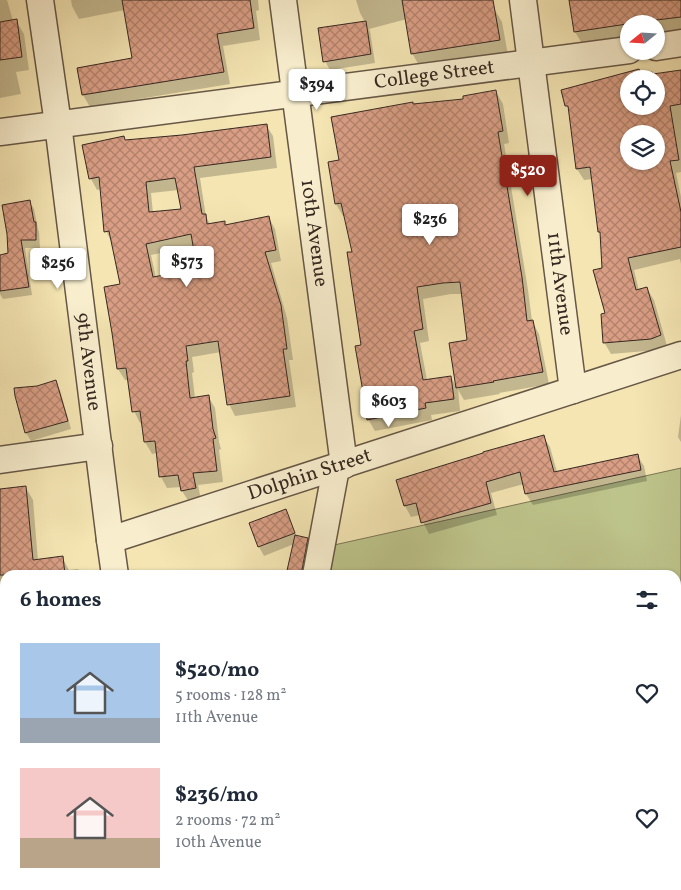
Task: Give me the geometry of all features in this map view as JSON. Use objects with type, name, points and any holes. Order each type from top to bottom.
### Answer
[{"type":"street","name":"9th Avenue","points":[[40,0],[58,124],[114,570]]},
{"type":"street","name":"10th Avenue","points":[[283,0],[340,466],[317,570]]},
{"type":"street","name":"11th Avenue","points":[[523,0],[573,390]]},
{"type":"street","points":[[665,45],[681,43]]},
{"type":"street","name":"College Street","points":[[0,132],[620,51]]},
{"type":"street","name":"Dolphin Street","points":[[110,540],[681,355]]},
{"type":"street","points":[[0,460],[99,446]]},
{"type":"green space","points":[[681,468],[681,570],[329,570],[334,545]]},
{"type":"building","points":[[122,0],[250,0],[254,28],[217,34],[224,72],[82,95],[77,68],[132,58]]},
{"type":"building","points":[[402,0],[493,0],[500,40],[411,54]]},
{"type":"building","points":[[569,0],[681,0],[681,17],[665,19],[665,15],[620,15],[620,25],[574,32]]},
{"type":"building","points":[[17,19],[22,57],[0,60],[0,22]]},
{"type":"building","points":[[366,21],[371,54],[323,62],[318,28]]},
{"type":"building","points":[[681,70],[681,104],[670,106],[679,160],[670,161],[681,212],[681,247],[628,258],[636,290],[647,287],[661,335],[651,339],[603,343],[601,314],[605,313],[593,270],[602,268],[600,232],[598,232],[590,167],[576,169],[568,106],[565,106],[561,90],[620,74],[620,115],[665,115],[665,72]]},
{"type":"building","points":[[496,90],[503,131],[498,132],[522,277],[527,321],[533,320],[543,372],[456,388],[449,343],[467,340],[460,282],[417,287],[423,329],[414,331],[423,380],[451,376],[454,399],[425,403],[426,408],[367,420],[355,346],[361,345],[347,252],[352,252],[341,203],[335,204],[328,162],[339,160],[331,117],[413,102],[413,104],[463,99],[463,96]]},
{"type":"building","points":[[267,124],[271,157],[194,167],[202,214],[206,214],[207,224],[225,221],[225,225],[269,216],[276,250],[265,252],[281,305],[287,349],[283,349],[290,396],[227,405],[218,341],[186,346],[190,398],[209,395],[213,429],[216,438],[213,439],[217,471],[193,473],[196,488],[181,491],[178,475],[159,477],[155,441],[144,442],[140,411],[132,412],[126,368],[117,369],[104,287],[120,284],[109,231],[104,232],[99,177],[89,179],[82,145],[124,136],[125,140]],"holes":[[[175,178],[181,209],[149,212],[146,182]],[[191,234],[197,269],[153,277],[146,244]]]},
{"type":"building","points":[[30,200],[34,222],[36,222],[36,240],[21,240],[29,287],[0,291],[0,255],[8,253],[2,205]]},
{"type":"building","points":[[56,380],[68,421],[25,433],[14,388],[37,386]]},
{"type":"building","points":[[544,435],[554,472],[638,454],[641,470],[525,494],[520,472],[486,482],[491,503],[421,523],[416,503],[404,506],[396,480]]},
{"type":"building","points":[[26,486],[33,560],[63,556],[64,570],[0,570],[0,489]]},
{"type":"building","points":[[286,509],[295,533],[258,547],[249,523]]},
{"type":"building","points":[[295,535],[308,538],[302,570],[287,570]]}]
